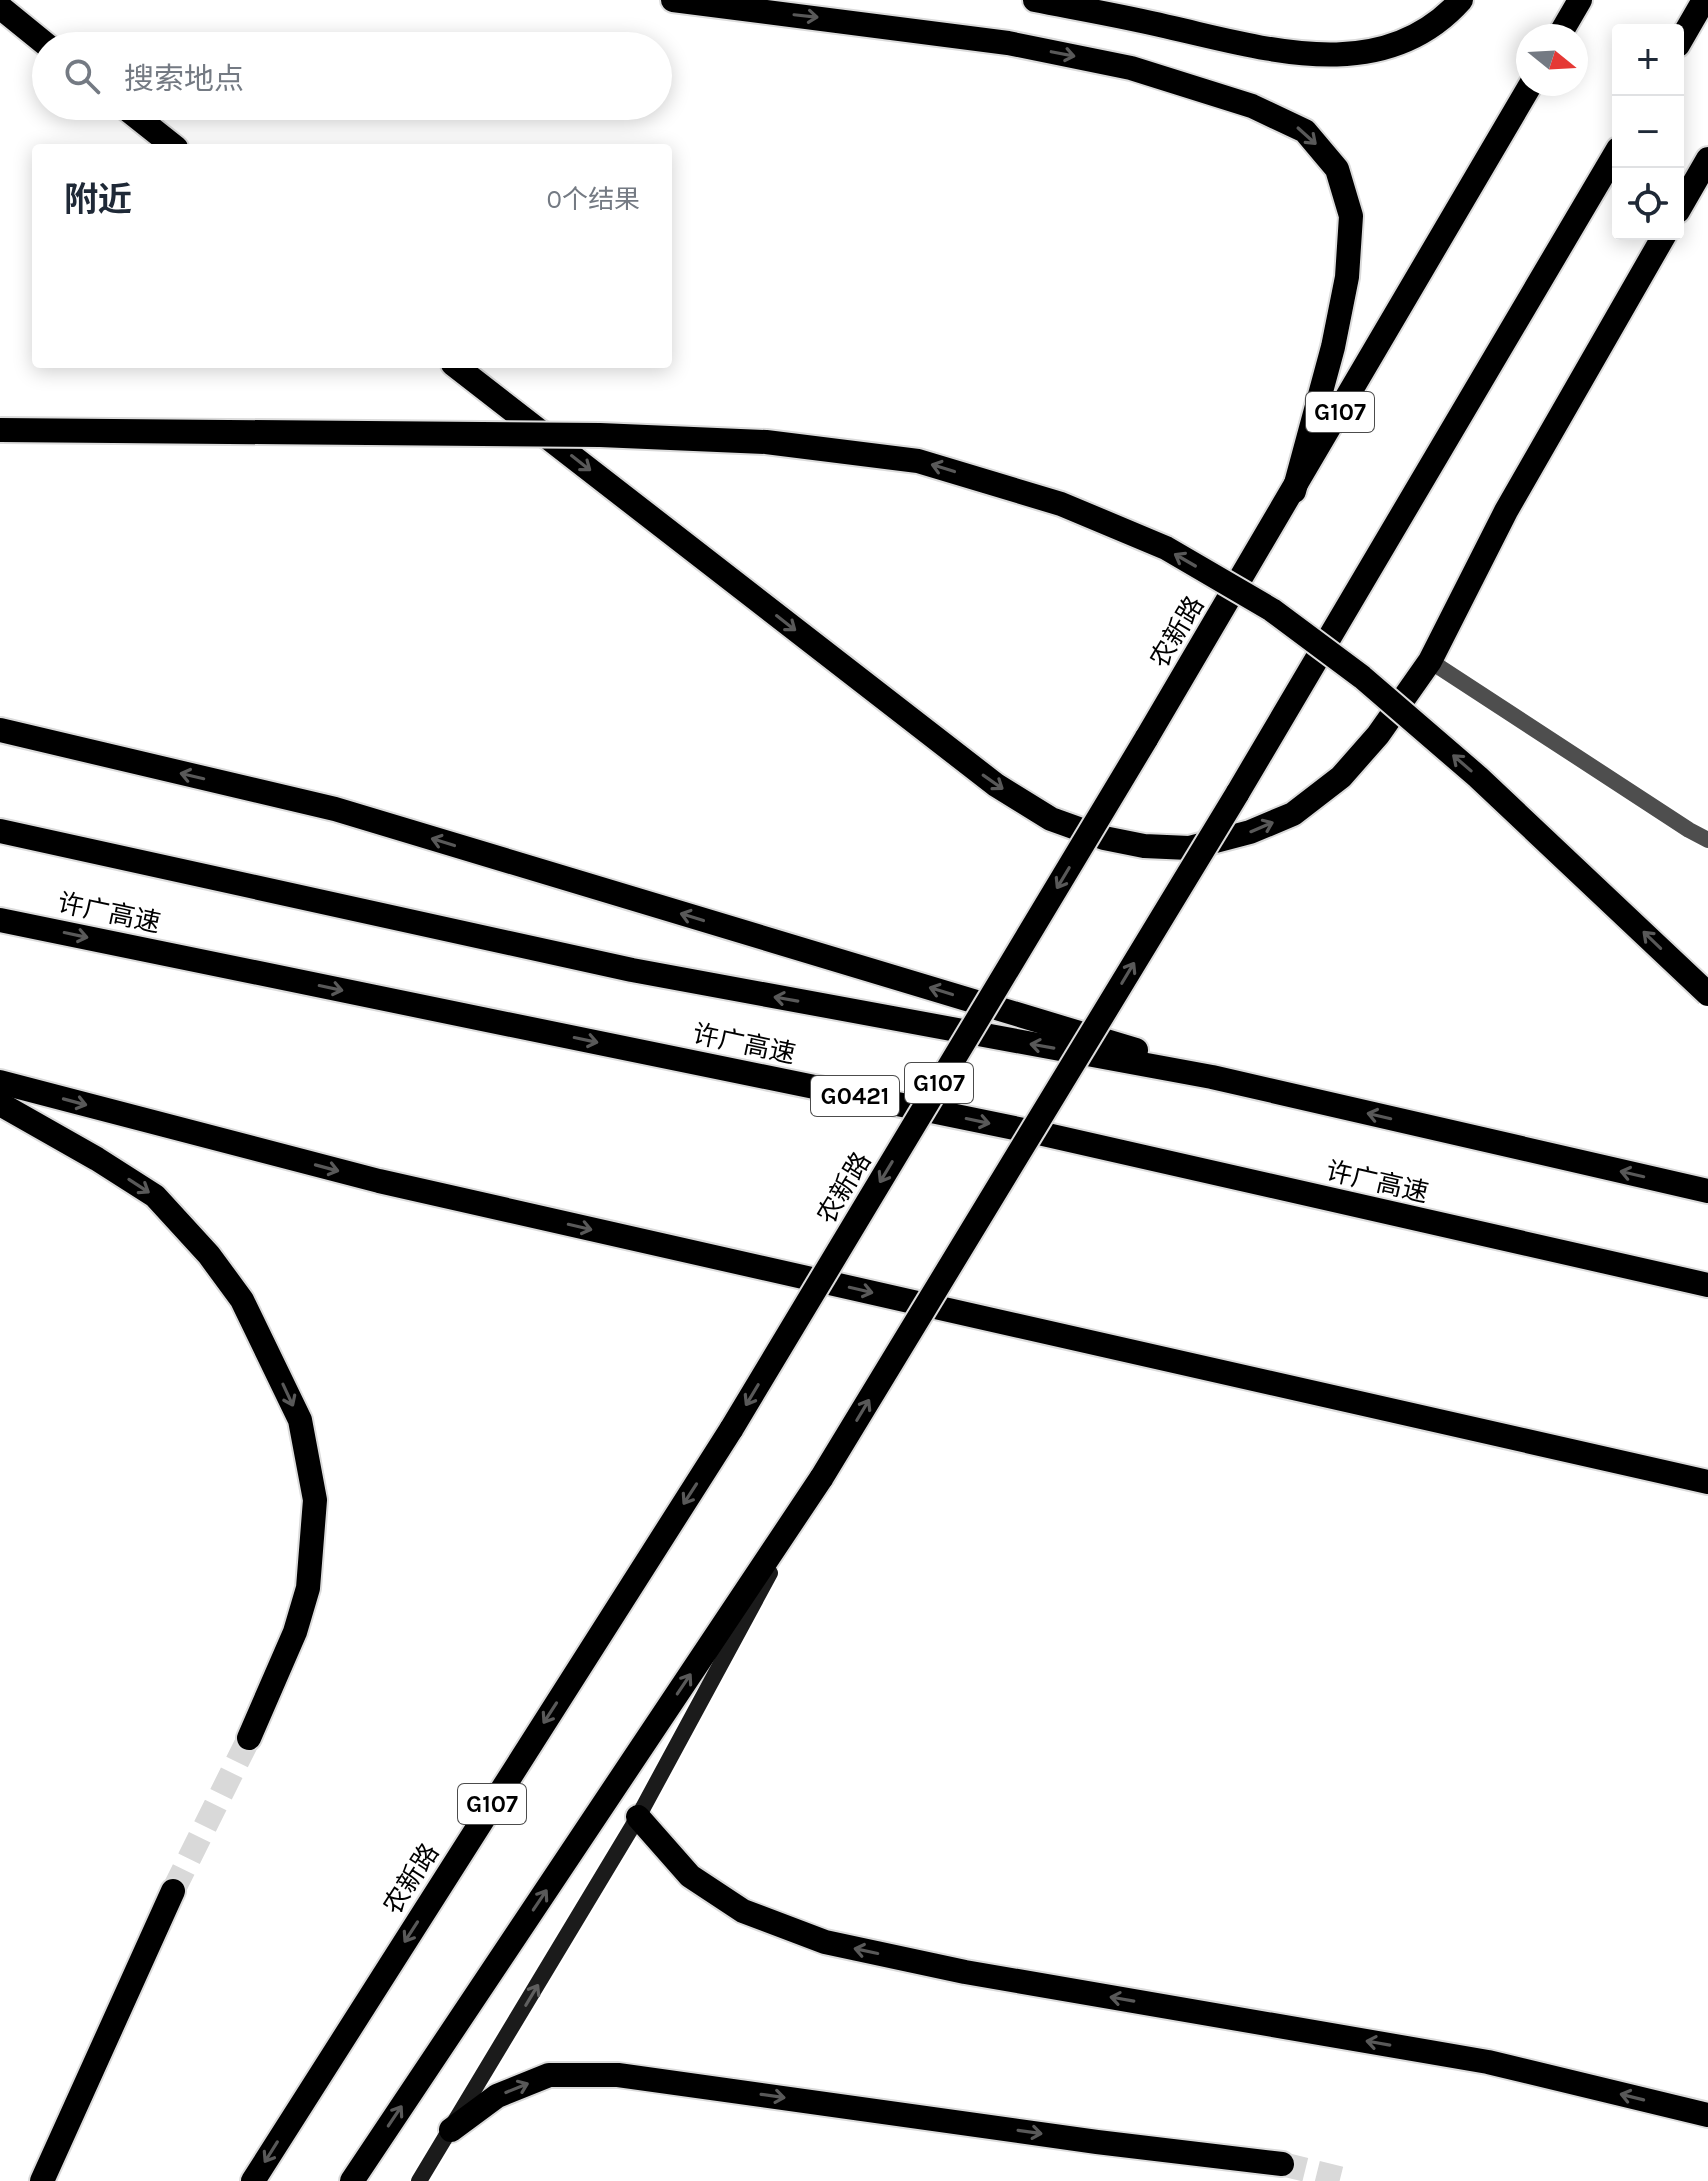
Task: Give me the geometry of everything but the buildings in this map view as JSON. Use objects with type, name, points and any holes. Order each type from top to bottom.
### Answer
[{"type":"highway","points":[[673,0],[1008,43],[1131,68],[1252,106],[1305,131],[1337,169],[1351,216],[1347,277],[1333,347],[1294,491]]},
{"type":"highway","points":[[1035,0],[1307,55],[1349,53],[1403,43],[1445,17],[1461,0]]},
{"type":"highway","points":[[1566,24],[1580,0]]},
{"type":"highway","points":[[1684,35],[1704,0]]},
{"type":"highway","points":[[0,7],[32,33]]},
{"type":"highway","name":"农新路","points":[[253,2181],[732,1428],[1294,491],[1524,96]]},
{"type":"highway","points":[[141,120],[171,144]]},
{"type":"highway","points":[[352,2181],[822,1477],[1237,794],[1612,159]]},
{"type":"highway","points":[[1684,201],[1708,159]]},
{"type":"highway","points":[[458,368],[996,785],[1051,819],[1104,838],[1144,846],[1189,848],[1250,832],[1293,814],[1341,777],[1378,735],[1430,661],[1506,511],[1662,240]]},
{"type":"highway","points":[[0,430],[600,435],[766,442],[918,461],[1061,504],[1166,548],[1272,610],[1362,677],[1478,777],[1708,994]]},
{"type":"highway","points":[[0,730],[335,809],[1284,1094]]},
{"type":"highway","name":"许广高速","points":[[0,831],[632,970],[1212,1077],[1708,1191]]},
{"type":"highway","name":"许广高速","points":[[0,920],[1043,1134],[1708,1285]]},
{"type":"highway","points":[[0,1082],[379,1181],[1708,1482]]},
{"type":"highway","points":[[0,1104],[155,1196],[209,1255],[242,1300],[300,1420],[315,1500],[308,1588],[295,1632],[249,1738]]},
{"type":"highway","points":[[638,1817],[690,1876],[743,1911],[825,1942],[965,1972],[1488,2062],[1708,2115]]},
{"type":"highway","points":[[42,2181],[173,1891]]},
{"type":"highway","points":[[451,2130],[497,2096],[549,2075],[618,2075],[1097,2142],[1282,2164]]},
{"type":"street","points":[[1430,661],[1708,840]]},
{"type":"street","points":[[419,2181],[638,1817],[822,1477]]},
{"type":"tunnel","points":[[173,1891],[249,1738]]},
{"type":"tunnel","points":[[1282,2164],[1351,2181]]}]
